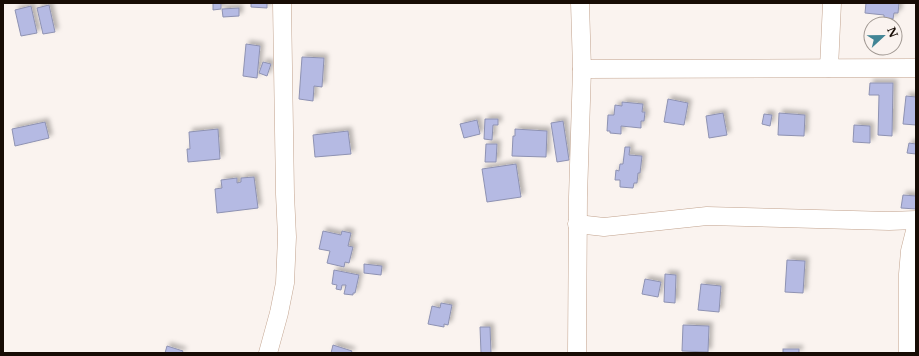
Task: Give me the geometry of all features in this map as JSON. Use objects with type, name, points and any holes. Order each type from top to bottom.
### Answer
[{"type":"street","points":[[268,353],[279,313],[285,283],[287,245],[282,3]]},
{"type":"street","points":[[577,353],[577,224],[582,69],[580,3]]},
{"type":"street","points":[[829,68],[832,3]]},
{"type":"street","points":[[582,69],[916,68]]},
{"type":"street","points":[[577,224],[604,227],[707,216],[889,221],[916,220]]},
{"type":"street","points":[[908,353],[908,274],[910,251],[916,227]]},
{"type":"building","points":[[213,3],[221,3],[221,9],[213,10]]},
{"type":"building","points":[[251,3],[267,3],[267,8],[251,7]]},
{"type":"building","points":[[866,3],[899,3],[898,13],[894,13],[894,16],[865,13]]},
{"type":"building","points":[[49,5],[55,32],[43,34],[37,8]]},
{"type":"building","points":[[31,6],[37,33],[21,36],[15,10]]},
{"type":"building","points":[[239,8],[239,16],[223,17],[222,9]]},
{"type":"building","points":[[246,44],[260,46],[257,78],[243,76]]},
{"type":"building","points":[[302,57],[324,58],[322,87],[314,86],[313,101],[299,99]]},
{"type":"building","points":[[263,62],[271,64],[267,76],[259,73]]},
{"type":"building","points":[[870,83],[893,83],[892,136],[878,135],[879,95],[869,95]]},
{"type":"building","points":[[906,96],[916,97],[916,125],[903,124]]},
{"type":"building","points":[[668,99],[688,103],[684,125],[664,122]]},
{"type":"building","points":[[622,102],[643,104],[642,112],[645,112],[644,121],[641,121],[641,128],[621,126],[621,134],[610,133],[610,131],[607,131],[608,115],[614,115],[615,105],[622,106]]},
{"type":"building","points":[[723,113],[727,135],[709,138],[706,116]]},
{"type":"building","points":[[779,113],[805,115],[804,136],[778,135]]},
{"type":"building","points":[[764,114],[772,115],[770,126],[762,124]]},
{"type":"building","points":[[485,119],[498,119],[498,125],[493,125],[492,140],[484,139]]},
{"type":"building","points":[[477,120],[480,134],[464,138],[460,124]]},
{"type":"building","points":[[563,121],[569,160],[557,162],[551,123]]},
{"type":"building","points":[[45,122],[49,138],[15,146],[12,129]]},
{"type":"building","points":[[854,125],[870,126],[870,143],[853,142]]},
{"type":"building","points":[[218,129],[220,159],[188,162],[187,149],[190,149],[189,132]]},
{"type":"building","points":[[515,129],[547,131],[546,157],[512,156],[513,136],[515,136]]},
{"type":"building","points":[[348,131],[351,154],[315,157],[313,135]]},
{"type":"building","points":[[909,143],[916,144],[916,154],[907,153]]},
{"type":"building","points":[[486,144],[497,144],[496,162],[485,162]]},
{"type":"building","points":[[625,147],[630,147],[629,155],[642,156],[640,173],[638,173],[637,183],[634,183],[633,188],[620,187],[620,180],[615,180],[616,170],[619,171],[620,164],[623,164]]},
{"type":"building","points":[[516,164],[521,197],[487,202],[482,169]]},
{"type":"building","points":[[254,177],[258,208],[217,213],[215,189],[222,188],[221,180],[237,178],[237,183],[241,182],[241,178]]},
{"type":"building","points":[[903,195],[916,196],[916,209],[901,208]]},
{"type":"building","points":[[323,231],[341,235],[342,231],[351,233],[348,246],[353,247],[349,263],[345,262],[344,267],[327,263],[330,251],[319,249]]},
{"type":"building","points":[[787,260],[805,261],[803,293],[785,292]]},
{"type":"building","points":[[364,264],[382,266],[381,275],[364,273]]},
{"type":"building","points":[[334,270],[359,275],[355,293],[353,293],[353,295],[344,294],[346,285],[342,285],[341,290],[336,289],[337,285],[332,284]]},
{"type":"building","points":[[665,274],[676,275],[675,303],[664,302]]},
{"type":"building","points":[[645,279],[661,282],[658,297],[642,294]]},
{"type":"building","points":[[701,284],[721,286],[719,312],[698,310]]},
{"type":"building","points":[[441,303],[452,305],[448,325],[444,324],[444,327],[428,324],[432,306],[440,308]]},
{"type":"building","points":[[683,325],[709,326],[708,352],[682,351]]},
{"type":"building","points":[[480,327],[490,327],[491,353],[481,353]]},
{"type":"building","points":[[333,345],[352,351],[351,353],[331,353]]},
{"type":"building","points":[[167,346],[183,351],[182,353],[165,353]]},
{"type":"building","points":[[783,349],[799,349],[799,353],[783,353]]}]
